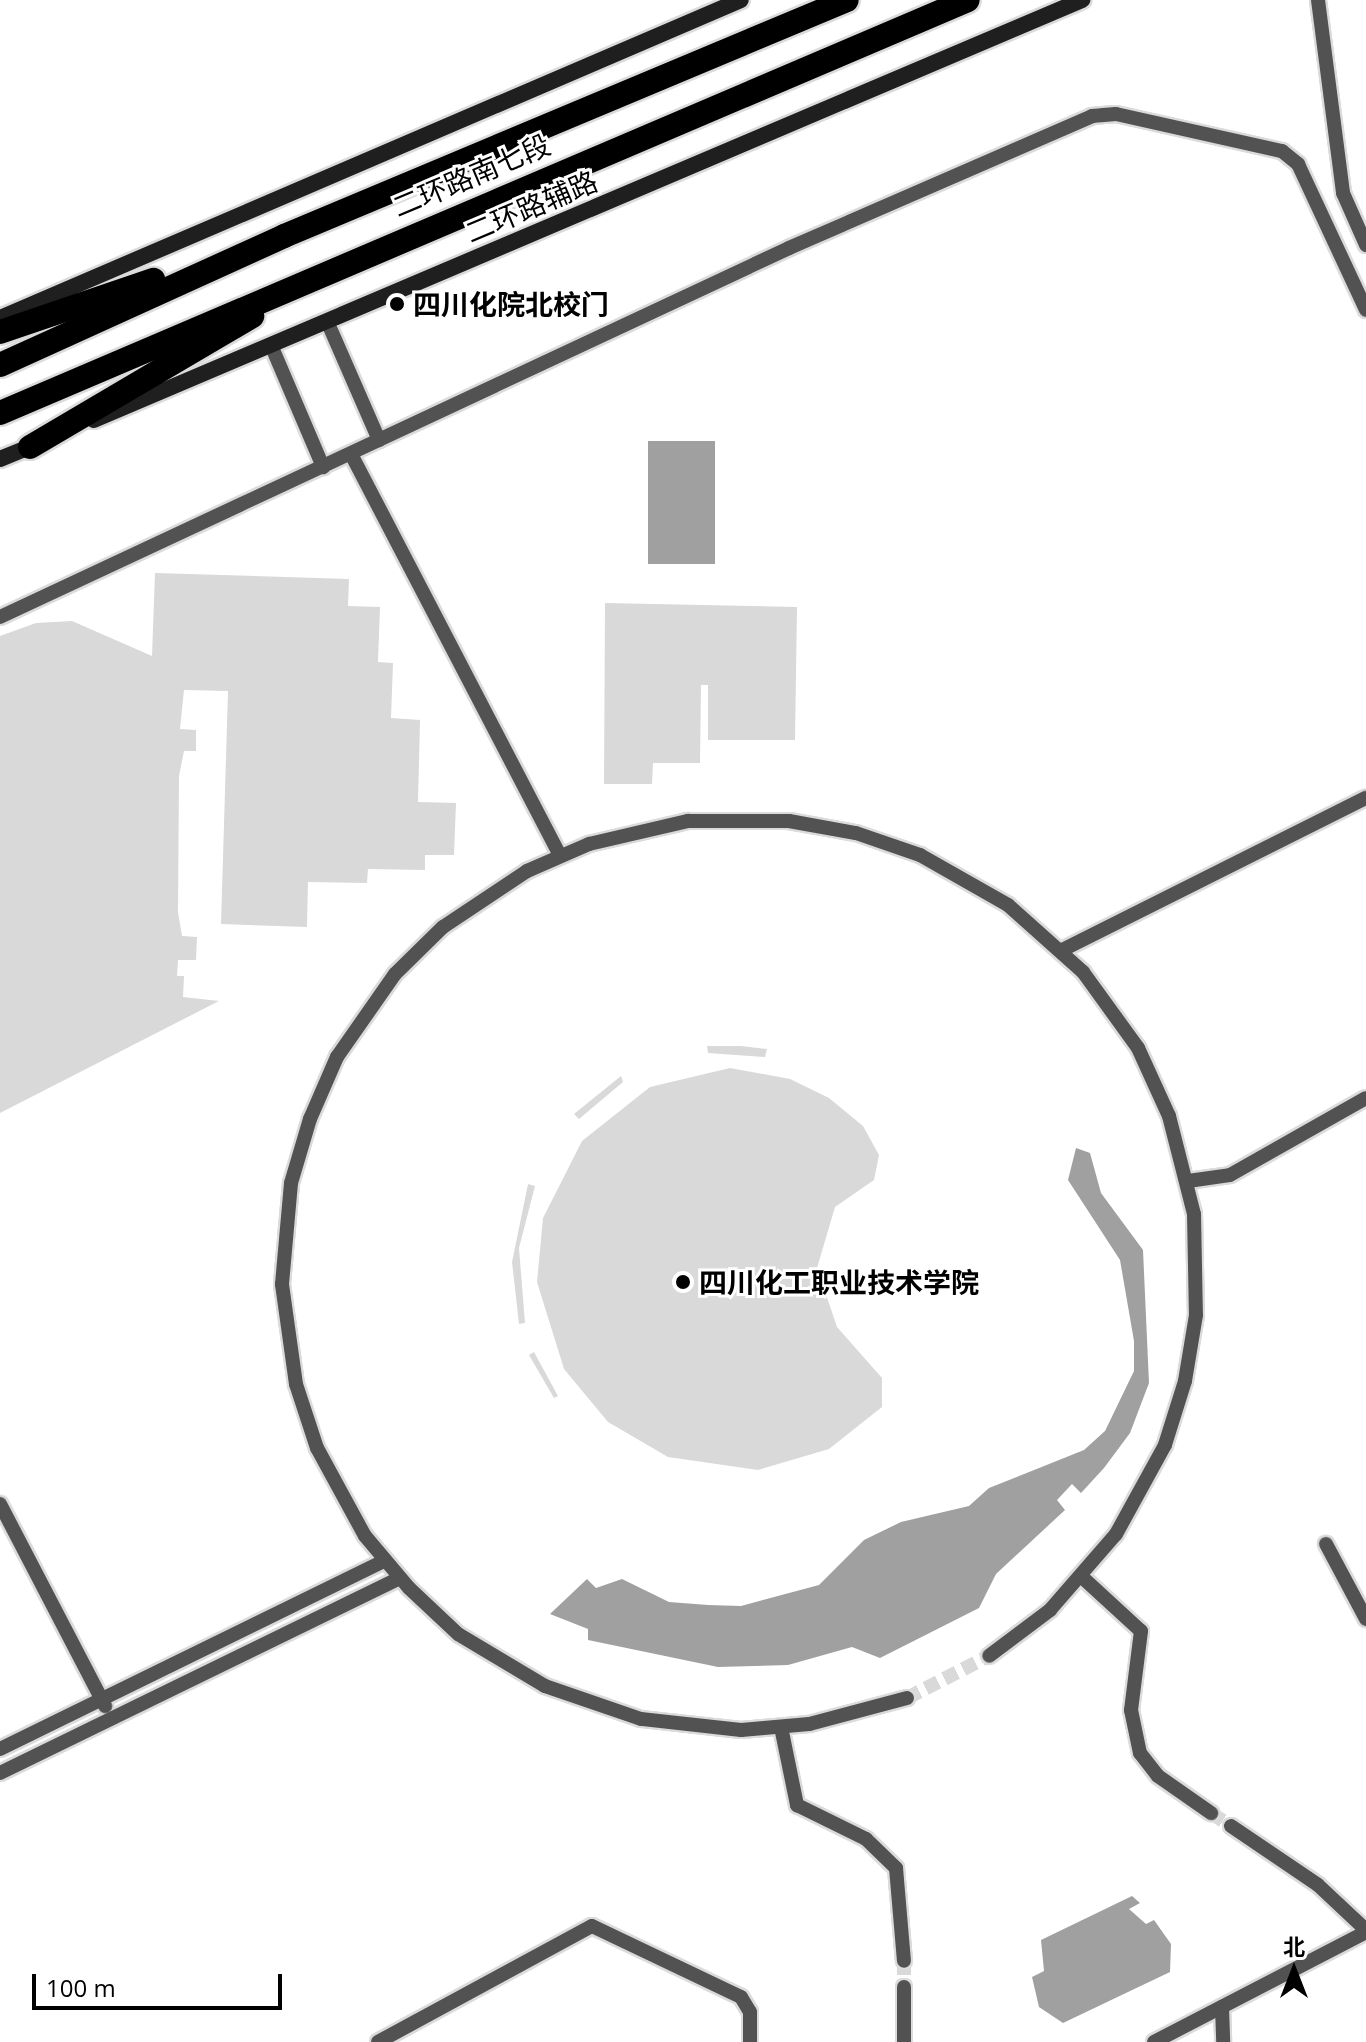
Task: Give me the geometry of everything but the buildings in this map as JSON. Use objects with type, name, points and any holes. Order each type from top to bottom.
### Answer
[{"type":"highway","name":"二环路南七段","points":[[0,365],[284,236],[847,0]]},
{"type":"highway","name":"二环路南七段","points":[[0,413],[348,259],[968,0]]},
{"type":"highway","points":[[0,332],[284,236]]},
{"type":"highway","points":[[30,447],[348,259]]},
{"type":"main road","points":[[0,318],[741,0]]},
{"type":"main road","name":"二环路辅路","points":[[0,459],[1082,0]]},
{"type":"street","points":[[1318,0],[1343,193],[1366,245]]},
{"type":"street","points":[[0,617],[379,440],[1092,116],[1116,114],[1282,151],[1298,164],[1366,310]]},
{"type":"street","points":[[327,321],[379,440]]},
{"type":"street","points":[[271,345],[323,467]]},
{"type":"street","points":[[351,454],[560,855]]},
{"type":"street","points":[[1062,950],[1366,798]]},
{"type":"street","points":[[907,1698],[781,1727],[674,1725],[576,1699],[486,1653],[399,1578],[384,1561],[331,1478],[291,1362],[283,1250],[299,1151],[337,1057],[395,974],[470,906],[560,855],[688,821],[823,826],[950,869],[1062,950],[1142,1055],[1188,1181],[1198,1281],[1185,1381],[1151,1476],[1082,1577],[989,1656]]},
{"type":"street","points":[[1188,1181],[1230,1175],[1366,1098]]},
{"type":"street","points":[[0,1504],[111,1719]]},
{"type":"street","points":[[1326,1544],[1366,1619]]},
{"type":"street","points":[[0,1749],[384,1561]]},
{"type":"street","points":[[1082,1577],[1141,1631],[1131,1710],[1140,1753],[1158,1776],[1211,1813]]},
{"type":"street","points":[[0,1773],[399,1578]]},
{"type":"street","points":[[781,1727],[797,1805],[866,1839],[896,1868],[904,1961]]},
{"type":"street","points":[[1154,2042],[1366,1931],[1318,1885],[1231,1826]]},
{"type":"street","points":[[378,2042],[592,1926],[741,1997],[750,2012],[750,2042]]},
{"type":"street","points":[[904,1987],[904,2042]]},
{"type":"street","points":[[1222,2007],[1223,2042]]},
{"type":"shaded area","points":[[648,441],[715,441],[715,564],[648,564]]},
{"type":"shaded area","points":[[155,573],[349,579],[348,606],[380,607],[378,662],[393,663],[391,718],[420,720],[418,802],[456,803],[454,855],[425,855],[425,870],[368,869],[367,883],[308,882],[307,927],[221,924],[228,691],[184,690],[180,729],[196,730],[196,751],[184,751],[179,776],[178,912],[182,936],[197,937],[196,960],[178,960],[177,976],[184,976],[183,997],[219,1001],[0,1113],[0,636],[36,623],[72,621],[152,656]]},
{"type":"shaded area","points":[[605,603],[797,607],[795,740],[708,740],[708,685],[701,685],[700,763],[653,763],[652,784],[604,784]]},
{"type":"shaded area","points":[[707,1046],[767,1049],[765,1057],[708,1053]]},
{"type":"shaded area","points":[[730,1068],[790,1079],[829,1098],[863,1126],[879,1155],[874,1180],[835,1207],[817,1268],[837,1327],[882,1378],[882,1407],[829,1449],[758,1470],[668,1457],[608,1422],[564,1369],[537,1282],[543,1218],[582,1141],[650,1087]]},
{"type":"shaded area","points":[[621,1076],[623,1082],[579,1119],[574,1114]]},
{"type":"shaded area","points":[[1076,1148],[1090,1153],[1101,1193],[1143,1250],[1149,1383],[1130,1433],[1104,1468],[1081,1493],[1072,1484],[1057,1500],[1065,1510],[996,1574],[979,1608],[880,1658],[852,1647],[788,1665],[718,1667],[588,1640],[588,1629],[550,1614],[587,1579],[596,1588],[622,1579],[669,1602],[741,1606],[819,1585],[864,1540],[901,1522],[969,1506],[989,1488],[1084,1450],[1105,1431],[1134,1371],[1134,1341],[1120,1260],[1068,1180]]},
{"type":"shaded area","points":[[528,1184],[535,1186],[519,1248],[525,1323],[519,1324],[512,1262]]},
{"type":"shaded area","points":[[534,1352],[558,1396],[554,1398],[529,1355]]},
{"type":"shaded area","points":[[1132,1896],[1140,1903],[1129,1909],[1146,1924],[1154,1920],[1171,1944],[1170,1972],[1063,2023],[1039,2007],[1032,1977],[1044,1971],[1041,1940]]},
{"type":"tunnel","points":[[907,1698],[989,1656]]},
{"type":"tunnel","points":[[1211,1813],[1231,1826]]},
{"type":"tunnel","points":[[904,1961],[904,1987]]},
{"type":"place","name":"四川化院北校门","points":[[397,304]]},
{"type":"place","name":"四川化工职业技术学院","points":[[683,1282]]}]
